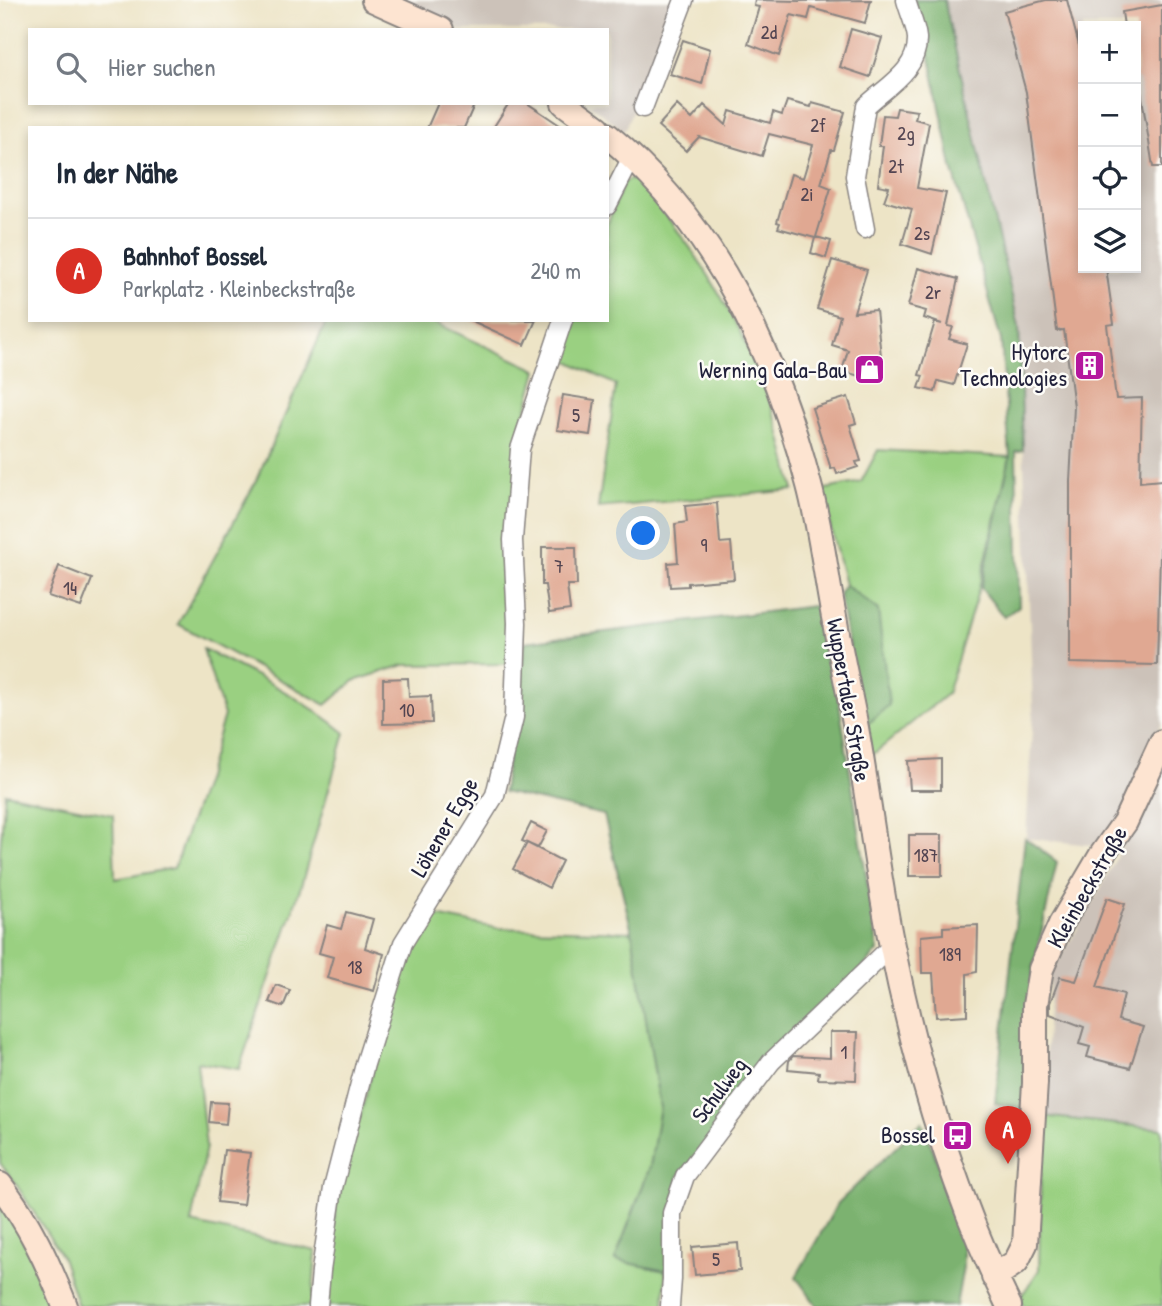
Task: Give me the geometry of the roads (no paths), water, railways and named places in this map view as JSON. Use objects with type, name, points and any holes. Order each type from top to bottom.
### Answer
[{"type":"main road","points":[[373,0],[436,28]]},
{"type":"main road","points":[[567,105],[595,126]]},
{"type":"main road","name":"Wuppertaler Straße","points":[[609,137],[671,199],[705,244],[742,304],[784,401],[810,488],[856,730],[892,946],[914,1043],[948,1158],[994,1276],[1009,1306]]},
{"type":"main road","name":"Kleinbeckstraße","points":[[994,1276],[1016,1262],[1025,1244],[1035,1083],[1035,1004],[1041,969],[1068,913],[1101,856],[1125,822],[1162,742]]},
{"type":"main road","points":[[0,1185],[17,1206],[49,1264],[65,1306]]},
{"type":"street","points":[[643,108],[684,0]]},
{"type":"street","points":[[865,229],[855,176],[866,106],[909,69],[915,55],[917,37],[906,0]]},
{"type":"street","points":[[609,202],[632,157]]},
{"type":"street","name":"Löhener Egge","points":[[318,1306],[333,1188],[365,1064],[402,943],[495,795],[514,717],[517,623],[513,540],[520,449],[562,322]]},
{"type":"street","name":"Schulweg","points":[[670,1306],[672,1213],[685,1176],[771,1062],[892,946]]},
{"type":"place","name":"Hytorc Technologies","points":[[1090,365]]},
{"type":"place","name":"Werning Gala-Bau","points":[[870,370]]},
{"type":"place","name":"Bossel","points":[[958,1135]]},
{"type":"place","name":"Bahnhof Bossel","points":[[1008,1164]]}]
